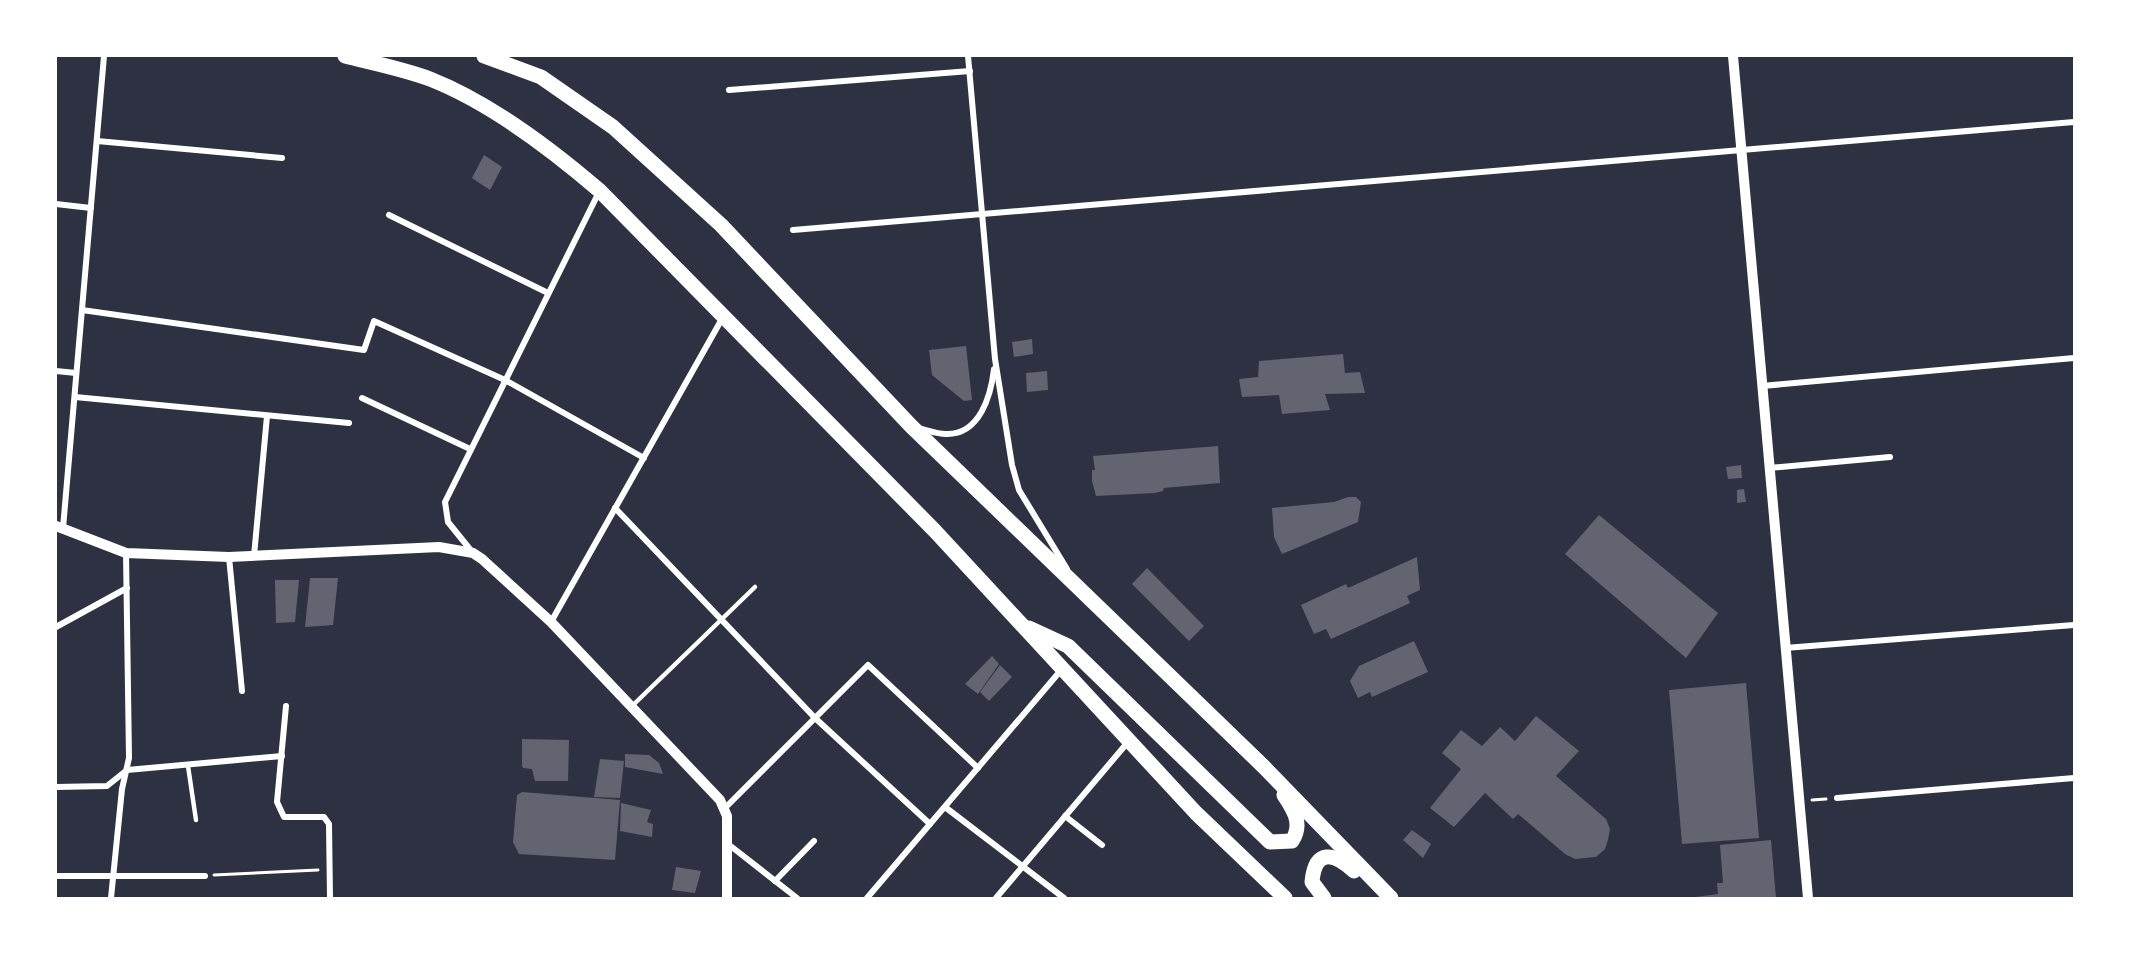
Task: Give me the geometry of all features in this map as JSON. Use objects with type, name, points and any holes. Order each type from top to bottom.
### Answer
[{"type":"main road","points":[[345,56],[430,80],[491,111],[572,167],[600,191],[935,531],[1196,813],[1285,898]]},
{"type":"main road","points":[[484,56],[541,77]]},
{"type":"main road","points":[[505,56],[541,77],[613,127],[721,225],[911,426],[1264,767],[1390,898]]},
{"type":"main road","points":[[1021,624],[1068,646],[1270,842],[1292,841],[1299,830],[1298,821],[1290,803],[1264,767]]},
{"type":"main road","points":[[1324,898],[1312,882],[1313,868],[1318,860],[1330,856],[1340,858],[1382,898]]},
{"type":"street","points":[[104,56],[75,397],[59,527],[126,553],[229,557],[439,547],[473,553]]},
{"type":"street","points":[[968,56],[995,359],[1012,465],[1019,490],[1079,587]]},
{"type":"street","points":[[1732,56],[1808,898]]},
{"type":"street","points":[[729,90],[970,71]]},
{"type":"street","points":[[793,230],[2074,122]]},
{"type":"street","points":[[97,141],[282,158]]},
{"type":"street","points":[[600,191],[470,449],[445,502],[444,510],[455,533],[473,553],[551,622],[720,800],[725,808],[728,844],[728,898]]},
{"type":"street","points":[[56,204],[91,208]]},
{"type":"street","points":[[389,215],[548,293]]},
{"type":"street","points":[[82,310],[364,350],[374,321],[505,380],[644,458]]},
{"type":"street","points":[[551,622],[723,317]]},
{"type":"street","points":[[1762,386],[2074,358]]},
{"type":"street","points":[[911,426],[945,434],[961,432],[972,425],[992,393],[995,359]]},
{"type":"street","points":[[56,371],[76,373]]},
{"type":"street","points":[[75,397],[349,423]]},
{"type":"street","points":[[362,398],[470,449]]},
{"type":"street","points":[[254,556],[267,416]]},
{"type":"street","points":[[1769,468],[1890,457]]},
{"type":"street","points":[[615,508],[815,718],[930,824]]},
{"type":"street","points":[[111,898],[122,789],[127,770],[126,553]]},
{"type":"street","points":[[229,557],[242,691]]},
{"type":"street","points":[[56,627],[127,588]]},
{"type":"street","points":[[1785,648],[2074,625]]},
{"type":"street","points":[[725,808],[868,665],[978,768]]},
{"type":"street","points":[[868,898],[1063,669]]},
{"type":"street","points":[[286,706],[277,802],[279,812],[284,817],[324,817],[329,824],[330,898]]},
{"type":"street","points":[[996,898],[1128,742]]},
{"type":"street","points":[[56,787],[107,786],[127,770],[282,756]]},
{"type":"street","points":[[1837,798],[2074,778]]},
{"type":"street","points":[[945,807],[1064,898]]},
{"type":"street","points":[[1065,816],[1102,845]]},
{"type":"street","points":[[775,881],[814,841]]},
{"type":"street","points":[[728,844],[797,898]]},
{"type":"street","points":[[56,876],[205,876]]},
{"type":"lane","points":[[631,707],[755,587]]},
{"type":"lane","points":[[188,766],[196,820]]},
{"type":"path","points":[[1799,801],[1837,798]]},
{"type":"path","points":[[205,876],[329,870]]},
{"type":"building","points":[[484,155],[502,167],[490,190],[472,178]]},
{"type":"building","points":[[1032,339],[1033,354],[1014,357],[1012,342]]},
{"type":"building","points":[[966,346],[972,400],[964,401],[932,375],[929,350]]},
{"type":"building","points":[[1343,354],[1345,373],[1360,372],[1365,393],[1325,394],[1330,410],[1282,414],[1279,395],[1242,397],[1239,379],[1258,377],[1259,361]]},
{"type":"building","points":[[1047,371],[1048,390],[1027,392],[1026,373]]},
{"type":"building","points":[[1218,446],[1220,483],[1164,488],[1163,491],[1155,493],[1096,496],[1092,481],[1092,470],[1095,470],[1093,456]]},
{"type":"building","points":[[1741,465],[1742,478],[1728,479],[1726,467]]},
{"type":"building","points":[[1744,489],[1746,502],[1737,503],[1737,490]]},
{"type":"building","points":[[1356,497],[1361,502],[1358,522],[1282,554],[1274,537],[1272,508],[1334,502]]},
{"type":"building","points":[[1599,515],[1718,613],[1686,658],[1565,554]]},
{"type":"building","points":[[1417,557],[1420,590],[1407,596],[1410,603],[1331,639],[1326,629],[1314,634],[1301,605],[1346,584],[1348,588]]},
{"type":"building","points":[[1147,568],[1204,626],[1189,641],[1132,584]]},
{"type":"building","points":[[310,578],[338,578],[333,625],[305,627]]},
{"type":"building","points":[[275,580],[299,580],[295,622],[276,623]]},
{"type":"building","points":[[1414,641],[1428,672],[1372,697],[1370,692],[1358,698],[1350,681],[1359,666]]},
{"type":"building","points":[[992,656],[999,664],[978,694],[965,684]]},
{"type":"building","points":[[1000,665],[1012,677],[989,701],[980,692]]},
{"type":"building","points":[[1746,683],[1759,838],[1682,844],[1669,690]]},
{"type":"building","points":[[1536,716],[1579,751],[1556,776],[1606,819],[1610,829],[1608,840],[1605,849],[1596,857],[1575,859],[1565,854],[1518,814],[1513,819],[1485,793],[1454,827],[1430,808],[1461,769],[1442,753],[1461,730],[1482,746],[1500,727],[1515,741]]},
{"type":"building","points":[[522,739],[569,740],[568,781],[535,781],[532,769],[522,766]]},
{"type":"building","points":[[625,754],[649,755],[659,763],[663,774],[625,767]]},
{"type":"building","points":[[600,759],[624,761],[620,798],[594,797]]},
{"type":"building","points":[[522,792],[620,800],[615,860],[519,854],[513,842],[517,795]]},
{"type":"building","points":[[621,803],[651,810],[647,822],[653,824],[652,837],[620,831]]},
{"type":"building","points":[[1412,830],[1431,844],[1423,858],[1403,840]]},
{"type":"building","points":[[1771,840],[1776,898],[1688,898],[1718,894],[1717,883],[1723,883],[1720,845]]},
{"type":"building","points":[[676,867],[701,871],[695,893],[672,890]]}]
